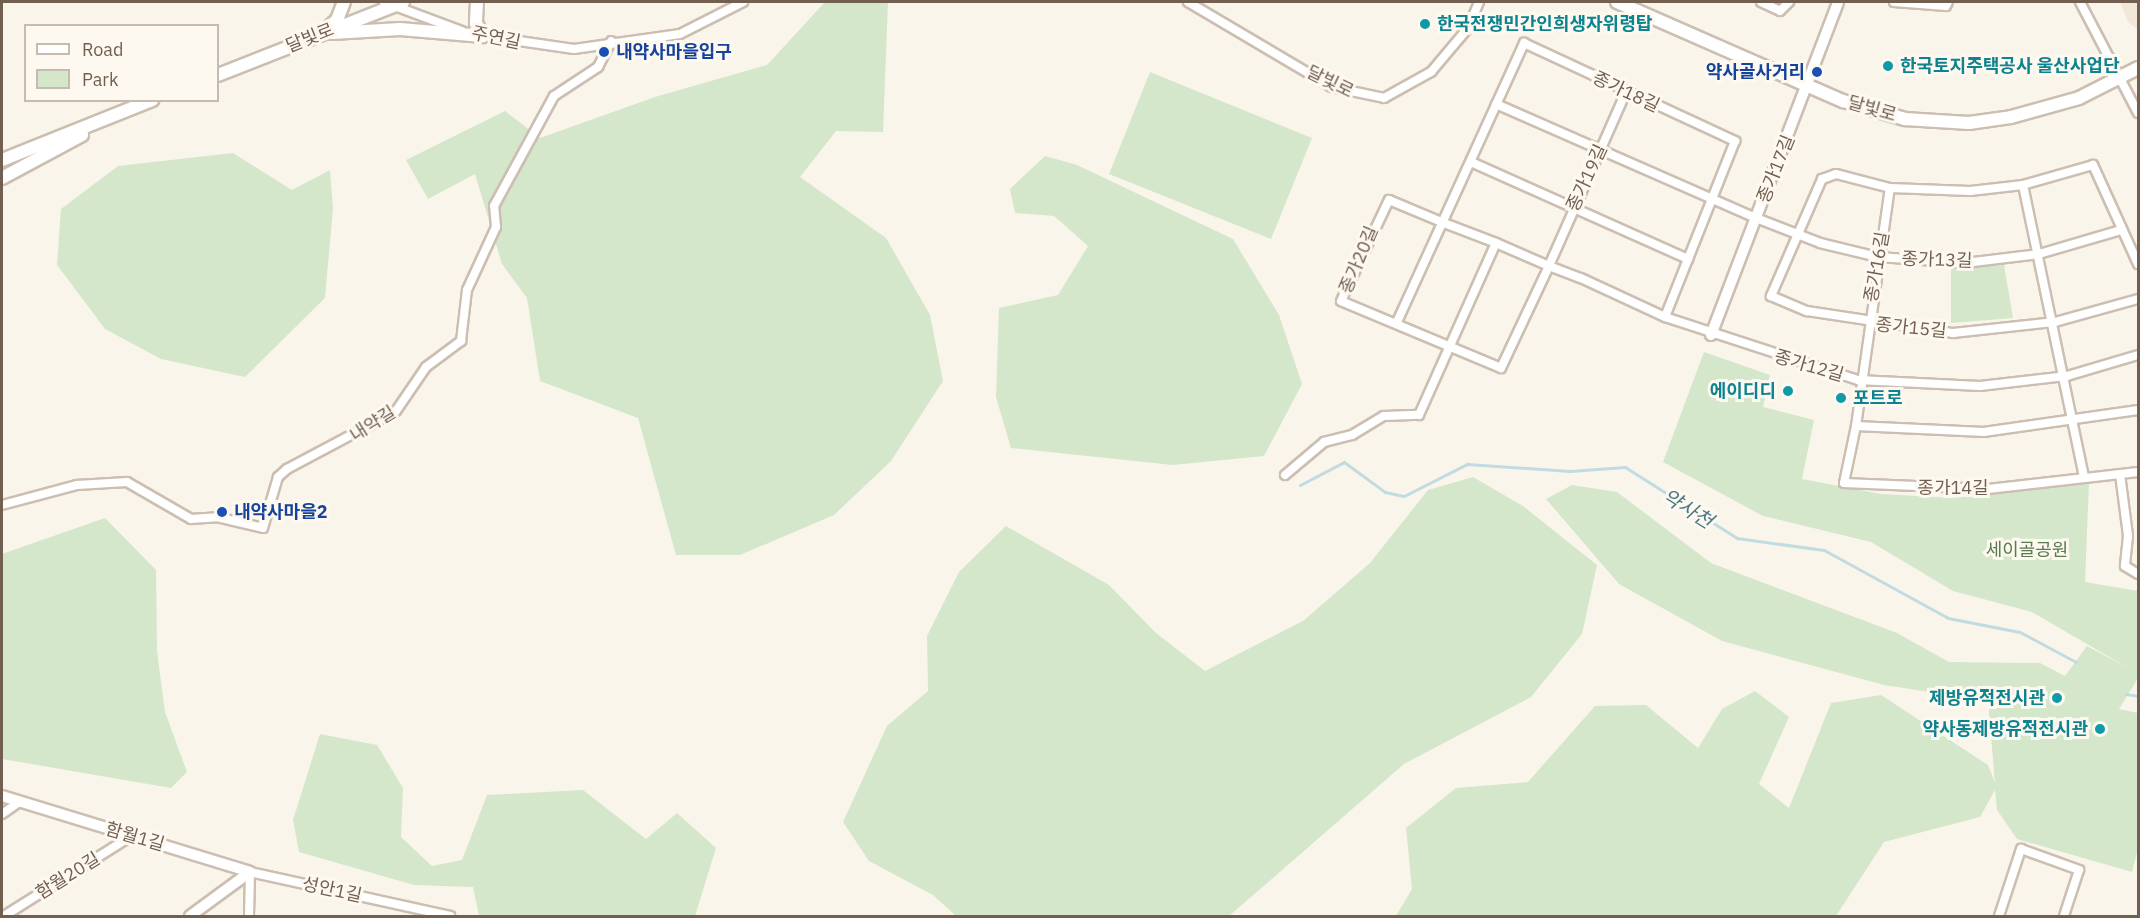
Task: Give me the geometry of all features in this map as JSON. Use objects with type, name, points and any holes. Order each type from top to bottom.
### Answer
[{"type":"main road","points":[[321,34],[337,20],[344,2]]},
{"type":"main road","points":[[477,2],[476,23],[483,36]]},
{"type":"main road","name":"달빛로","points":[[1617,2],[1808,86],[1888,116],[1969,123],[2047,110],[2139,68]]},
{"type":"main road","name":"달빛로","points":[[219,75],[393,3]]},
{"type":"main road","points":[[321,34],[400,29],[483,36]]},
{"type":"main road","points":[[2,160],[147,102]]},
{"type":"main road","points":[[2,178],[104,119]]},
{"type":"street","points":[[611,41],[681,34],[742,2]]},
{"type":"street","name":"달빛로","points":[[1188,2],[1332,87],[1384,98],[1410,88],[1437,66],[1468,28],[1479,2]]},
{"type":"street","points":[[1761,2],[1780,10],[1789,2]]},
{"type":"street","name":"종가17길","points":[[1711,335],[1808,86],[1838,2]]},
{"type":"street","points":[[1894,2],[1912,6],[1948,2]]},
{"type":"street","points":[[2080,2],[2139,113]]},
{"type":"street","name":"주연길","points":[[393,3],[483,36],[573,49],[611,41]]},
{"type":"street","name":"내약길","points":[[2,505],[77,485],[127,482],[191,519],[218,517],[263,528],[278,477],[286,469],[396,411],[426,367],[461,341],[467,290],[496,227],[494,206],[554,96],[598,67],[611,41]]},
{"type":"street","name":"종가18길","points":[[1444,224],[1524,43],[1735,141],[1665,318]]},
{"type":"street","name":"종가19길","points":[[1549,266],[1626,92]]},
{"type":"street","points":[[1496,104],[1712,198]]},
{"type":"street","points":[[1471,162],[1688,259]]},
{"type":"street","points":[[1798,234],[1822,179],[1836,174],[1890,188],[1970,191],[2023,184],[2093,165],[2121,230],[2139,264]]},
{"type":"street","points":[[2023,184],[2067,376],[2084,478]]},
{"type":"street","name":"종가16길","points":[[1858,380],[1890,188]]},
{"type":"street","name":"종가13길","points":[[1712,198],[1798,234],[1878,257],[1965,263],[2039,254],[2121,230]]},
{"type":"street","name":"종가20길","points":[[1444,224],[1389,200],[1373,225],[1341,301],[1397,322],[1501,368],[1549,266]]},
{"type":"street","points":[[1397,322],[1444,224]]},
{"type":"street","name":"종가12길","points":[[1444,224],[1496,243],[1665,318],[1711,335],[1858,380],[1942,388],[2067,376],[2139,355]]},
{"type":"street","name":"종가15길","points":[[1798,234],[1771,296],[1807,311],[1867,323],[1953,333],[2055,322],[2139,299]]},
{"type":"street","points":[[1285,475],[1324,442],[1352,435],[1384,416],[1419,415],[1496,243]]},
{"type":"street","name":"종가14길","points":[[1858,380],[1856,426],[1844,483],[1988,489],[2139,472]]},
{"type":"street","points":[[1856,426],[1984,432],[2075,422],[2139,410]]},
{"type":"street","points":[[2121,474],[2128,536],[2125,566],[2139,574]]},
{"type":"street","name":"함월1길","points":[[2,796],[250,872]]},
{"type":"street","points":[[2,814],[19,802]]},
{"type":"street","name":"함월20길","points":[[4,916],[133,835]]},
{"type":"street","points":[[1999,916],[2021,849],[2079,870],[2064,916]]},
{"type":"street","points":[[190,916],[250,872]]},
{"type":"street","points":[[249,916],[250,872]]},
{"type":"street","name":"성안1길","points":[[250,872],[450,916]]},
{"type":"shaded area","points":[[2120,2],[2138,2],[2138,30],[2128,22]]},
{"type":"green space","points":[[825,2],[888,2],[883,132],[836,131],[800,177],[886,238],[930,315],[943,381],[891,461],[834,515],[740,555],[676,555],[638,418],[540,381],[527,298],[502,264],[475,174],[428,199],[406,160],[505,111],[540,138],[655,97],[767,65]]},
{"type":"green space","points":[[1150,72],[1312,138],[1271,239],[1109,174]]},
{"type":"green space","points":[[233,153],[292,190],[330,170],[333,208],[325,298],[245,377],[161,359],[105,329],[57,265],[61,209],[118,166]]},
{"type":"green space","points":[[1045,156],[1077,165],[1233,239],[1279,315],[1302,384],[1264,456],[1173,465],[1011,448],[996,397],[999,308],[1058,295],[1088,246],[1054,216],[1015,213],[1010,189]]},
{"type":"green space","points":[[2004,265],[2013,318],[1951,323],[1951,268]]},
{"type":"green space","name":"세이골공원","points":[[1704,352],[1770,375],[1763,407],[1814,420],[1802,479],[1881,494],[1953,498],[2089,483],[2085,582],[2138,591],[2138,678],[2119,709],[2138,713],[2138,848],[2132,872],[2017,839],[1997,810],[1995,790],[1980,817],[1884,842],[1836,916],[1396,916],[1412,889],[1406,828],[1456,788],[1528,782],[1595,706],[1646,705],[1698,748],[1722,709],[1755,691],[1789,717],[1759,784],[1789,808],[1831,703],[1881,695],[1988,765],[1995,783],[1988,701],[1884,685],[1722,641],[1619,584],[1546,499],[1572,485],[1617,492],[1711,563],[1897,633],[1949,662],[2040,663],[2065,676],[2087,646],[2128,668],[2032,612],[1953,591],[1871,542],[1763,516],[1663,462]]},
{"type":"green space","points":[[1473,477],[1523,506],[1597,565],[1582,634],[1531,697],[1404,764],[1229,916],[956,916],[933,895],[869,861],[843,822],[887,726],[928,691],[927,636],[959,572],[1006,526],[1109,585],[1156,633],[1205,671],[1303,621],[1370,563],[1428,490]]},
{"type":"green space","points":[[105,518],[156,570],[157,651],[165,712],[187,772],[171,788],[2,759],[2,554]]},
{"type":"green space","points":[[320,734],[377,745],[403,788],[401,837],[432,866],[462,860],[487,795],[583,790],[646,839],[677,813],[716,848],[695,916],[479,916],[473,887],[414,885],[299,852],[293,820]]},
{"type":"waterway","name":"약사천","points":[[1300,485],[1344,462],[1385,492],[1404,496],[1467,464],[1570,471],[1625,467],[1737,538],[1824,550],[1948,618],[2020,632],[2076,662]]},
{"type":"waterway","name":"약사천","points":[[2126,694],[2138,696]]},
{"type":"place","name":"한국전쟁민간인희생자위령탑","points":[[1425,24]]},
{"type":"place","name":"내약사마을입구","points":[[604,52]]},
{"type":"place","name":"한국토지주택공사 울산사업단","points":[[1888,66]]},
{"type":"place","name":"약사골사거리","points":[[1817,72]]},
{"type":"place","name":"에이디디","points":[[1788,391]]},
{"type":"place","name":"포트로","points":[[1841,398]]},
{"type":"place","name":"내약사마을2","points":[[222,512]]},
{"type":"place","name":"제방유적전시관","points":[[2057,698]]},
{"type":"place","name":"약사동제방유적전시관","points":[[2100,729]]}]
